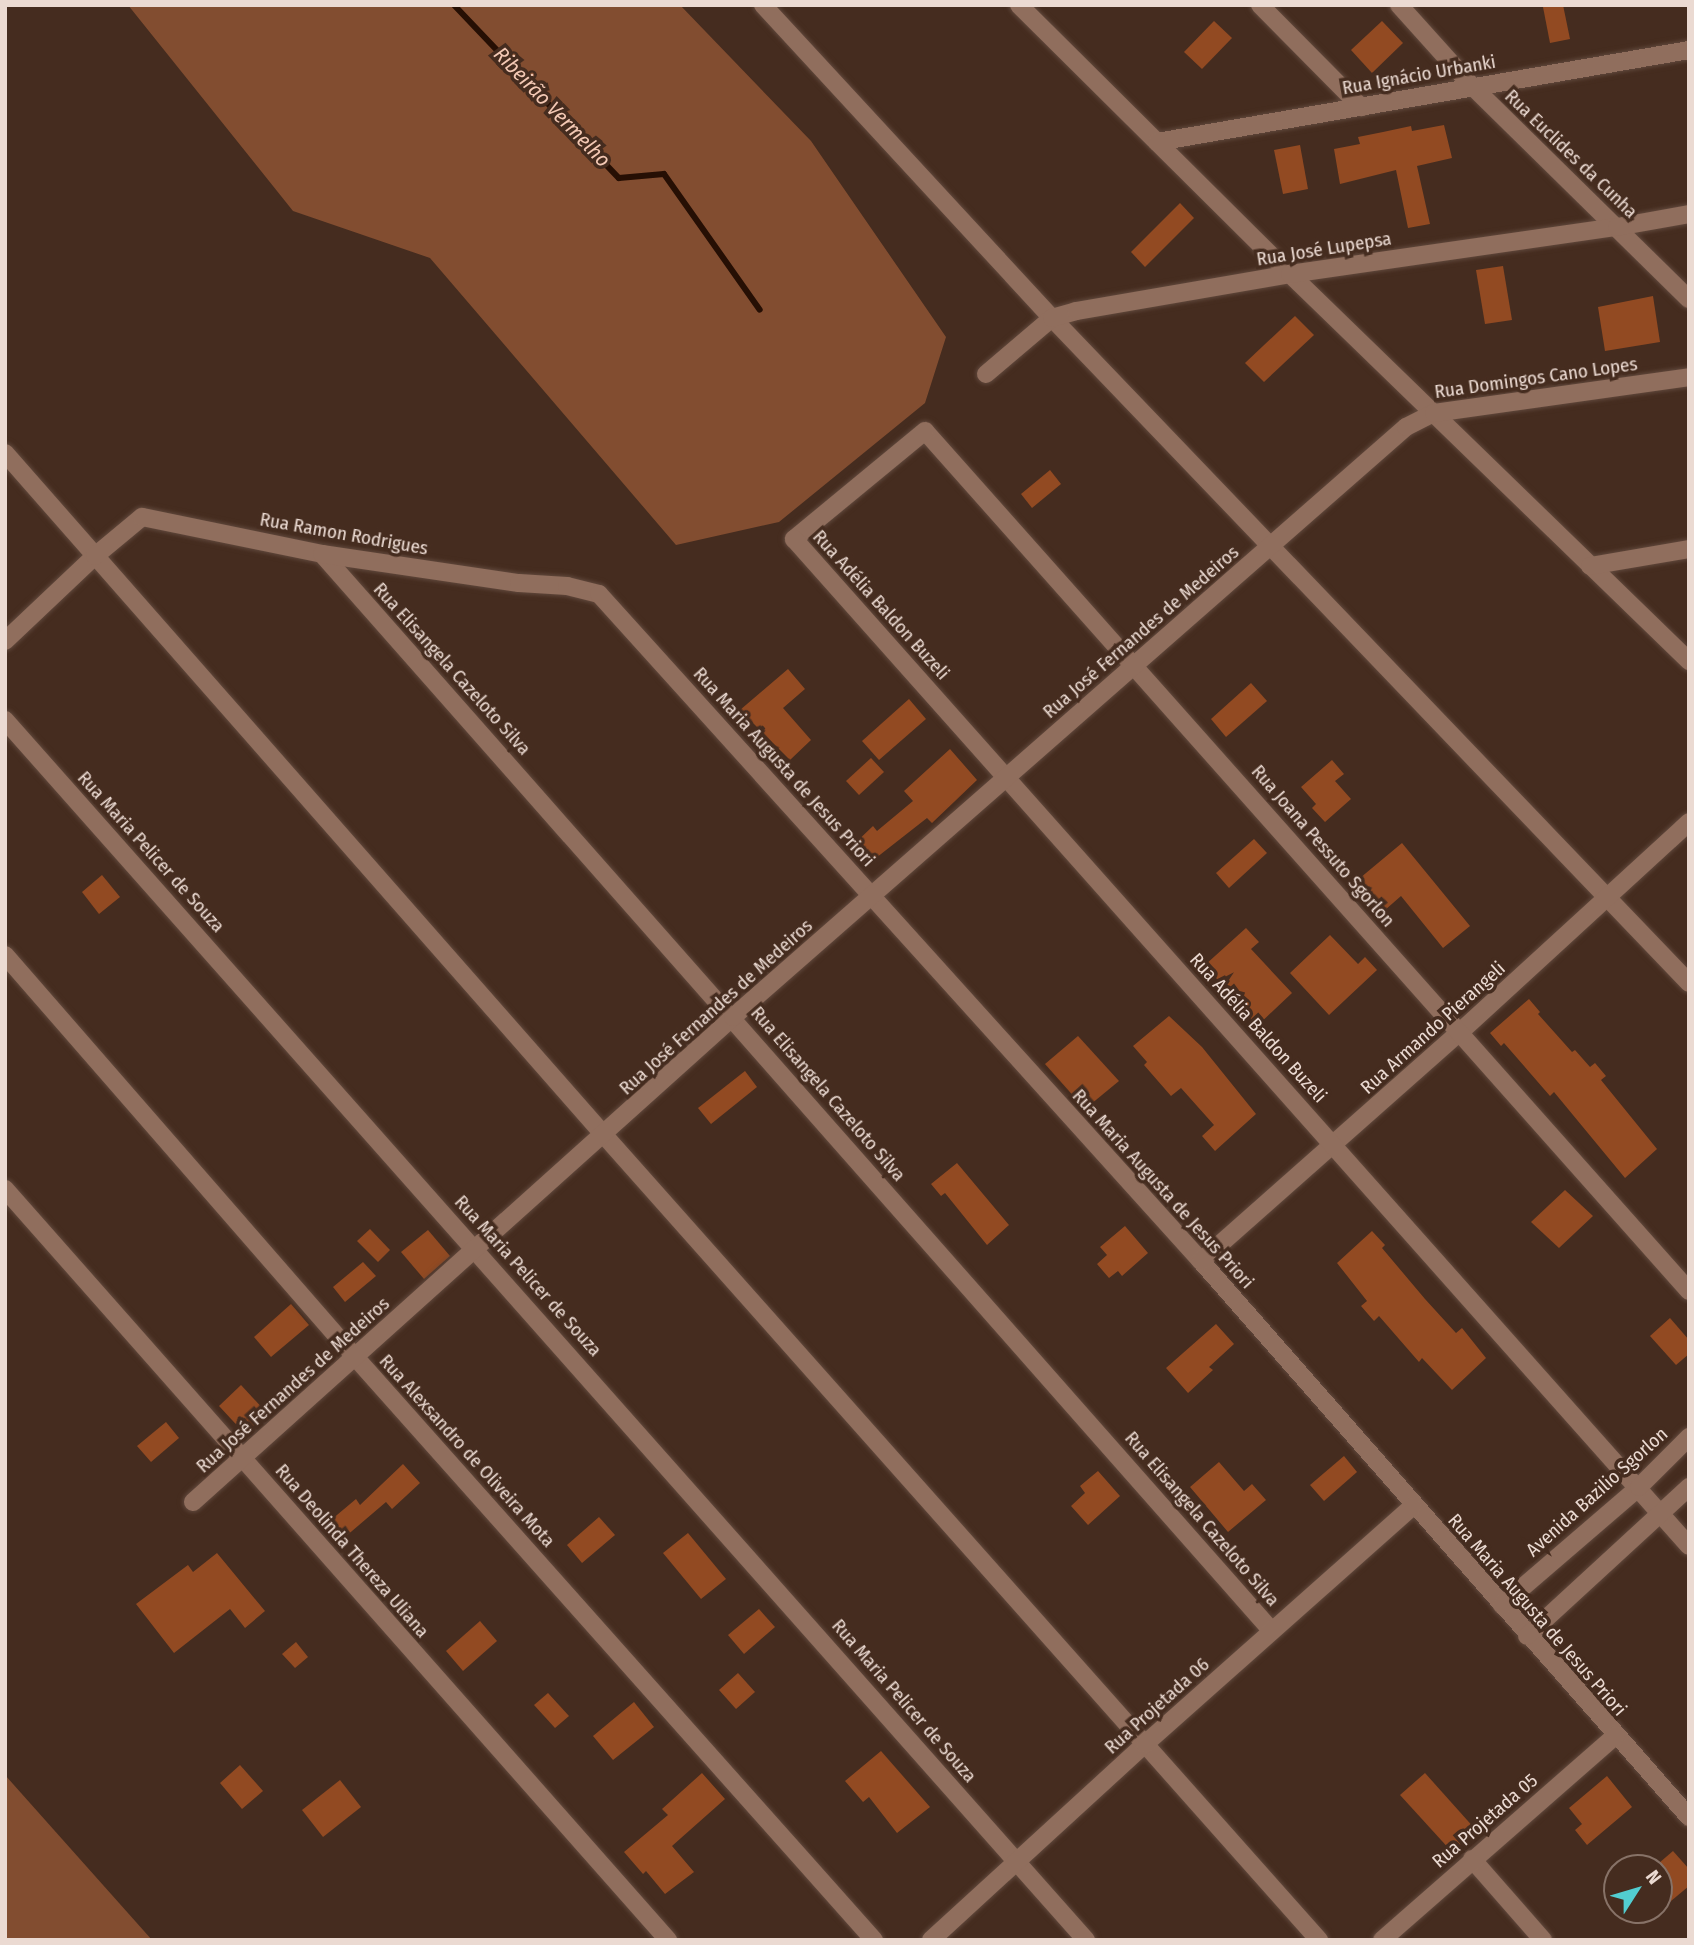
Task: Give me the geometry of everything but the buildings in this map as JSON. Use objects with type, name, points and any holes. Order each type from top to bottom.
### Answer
[{"type":"street","points":[[763,5],[1052,318],[1689,983]]},
{"type":"street","points":[[1019,5],[1290,274],[1689,661]]},
{"type":"street","points":[[1260,5],[1361,107]]},
{"type":"street","name":"Rua Euclides da Cunha","points":[[1399,5],[1472,86],[1689,299]]},
{"type":"street","name":"Rua Ignácio Urbanki","points":[[1157,142],[1689,50]]},
{"type":"street","name":"Rua José Lupepsa","points":[[986,374],[1052,318],[1076,311],[1290,274],[1617,227],[1689,214]]},
{"type":"street","name":"Rua Domingos Cano Lopes","points":[[1270,547],[1378,449],[1406,427],[1434,412],[1689,377]]},
{"type":"street","name":"Rua Joana Pessuto Sgorlon","points":[[794,539],[925,431],[1689,1291]]},
{"type":"street","points":[[5,453],[604,1135],[1319,1940]]},
{"type":"street","name":"Rua Ramon Rodrigues","points":[[96,556],[142,517],[322,554],[519,583],[567,586],[599,594]]},
{"type":"street","name":"Rua Adélia Baldon Buzeli","points":[[794,539],[1689,1546]]},
{"type":"street","name":"Rua José Fernandes de Medeiros","points":[[193,1502],[733,1017],[1270,547]]},
{"type":"street","points":[[1590,566],[1689,550]]},
{"type":"street","name":"Rua Elisangela Cazeloto Silva","points":[[322,554],[1272,1631]]},
{"type":"street","points":[[5,641],[96,556]]},
{"type":"street","name":"Rua Maria Augusta de Jesus Priori","points":[[599,594],[1201,1261],[1413,1507],[1689,1817]]},
{"type":"street","name":"Rua Maria Pelicer de Souza","points":[[5,720],[477,1249],[1086,1940]]},
{"type":"street","name":"Rua Armando Pierangeli","points":[[1201,1261],[1608,899],[1689,822]]},
{"type":"street","name":"Rua Alexsandro de Oliveira Mota","points":[[5,955],[356,1358],[874,1940]]},
{"type":"street","name":"Rua Deolinda Thereza Uliana","points":[[5,1189],[668,1940]]},
{"type":"street","name":"Avenida Bazilio Sgorlon","points":[[1502,1605],[1639,1487],[1689,1437]]},
{"type":"street","points":[[1527,1636],[1689,1487]]},
{"type":"street","name":"Rua Projetada 06","points":[[931,1940],[1144,1744],[1413,1507]]},
{"type":"street","name":"Rua Projetada 05","points":[[1382,1940],[1616,1735]]},
{"type":"street","points":[[1472,1859],[1544,1940]]},
{"type":"shaded area","points":[[128,5],[680,5],[811,141],[946,337],[925,403],[779,522],[676,545],[430,258],[293,211]]},
{"type":"shaded area","points":[[5,1775],[152,1940],[5,1940]]},
{"type":"waterway","name":"Ribeirão Vermelho","points":[[454,5],[619,178],[664,174],[760,310]]}]
